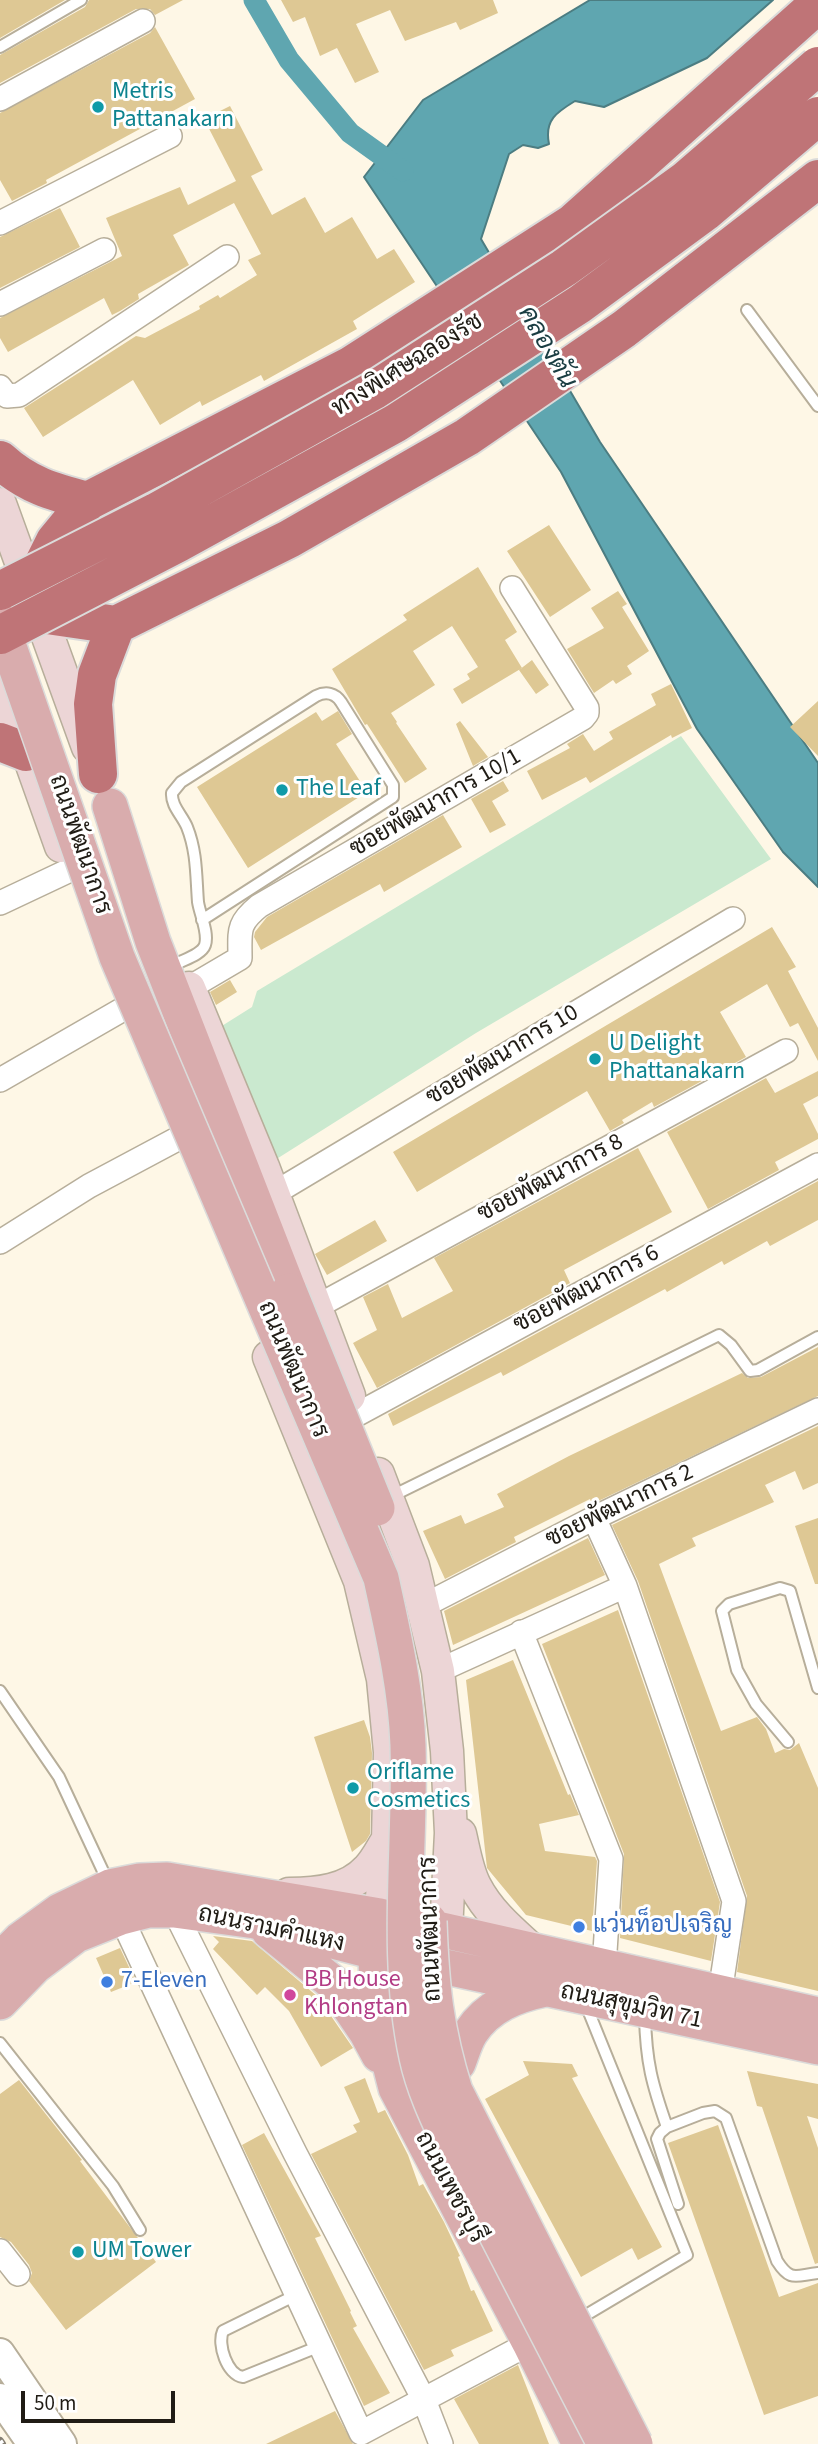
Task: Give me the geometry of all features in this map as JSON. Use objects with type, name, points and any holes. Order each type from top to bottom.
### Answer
[{"type":"highway","points":[[818,4],[572,223],[350,366],[92,499],[55,541],[23,605],[116,625],[289,539],[467,437],[624,330],[818,179]]},
{"type":"highway","name":"ทางพิเศษฉลองรัช","points":[[23,605],[156,512],[373,391],[564,268],[675,188],[818,66]]},
{"type":"highway","name":"ทางพิเศษฉลองรัช","points":[[23,605],[178,543],[396,423],[580,304],[705,212],[818,116]]},
{"type":"highway","points":[[0,460],[19,477],[58,494],[92,499]]},
{"type":"highway","points":[[92,499],[151,607]]},
{"type":"highway","points":[[104,790],[93,704],[97,675],[116,625]]},
{"type":"main road","name":"ถนนพัฒนาการ","points":[[0,504],[23,605],[117,957],[381,1578],[399,1661],[408,1743],[405,1979],[410,2020],[418,2060],[432,2103],[463,2140]]},
{"type":"main road","name":"ถนนพัฒนาการ","points":[[23,605],[184,976],[273,1194],[302,1299],[402,1570],[421,1664],[428,1746],[430,1956],[434,2011],[443,2054],[455,2091],[463,2140]]},
{"type":"main road","points":[[0,651],[23,605]]},
{"type":"main road","name":"ถนนพัฒนาการ","points":[[0,675],[9,753],[69,870],[105,964],[360,1581],[383,1679],[390,1752],[388,1839],[380,1916]]},
{"type":"main road","name":"ถนนพัฒนาการ","points":[[104,790],[153,942],[302,1299],[356,1415],[413,1566],[438,1671],[449,1788],[451,1833],[446,1931]]},
{"type":"main road","points":[[368,1614],[382,1618],[392,1617],[422,1602]]},
{"type":"main road","points":[[449,1788],[474,1884],[503,1925],[533,1951]]},
{"type":"main road","points":[[388,1839],[369,1869],[353,1881],[334,1890],[257,1908],[333,1983],[367,2033],[396,2088]]},
{"type":"main road","name":"ถนนรามคำแหง","points":[[0,2002],[35,1966],[140,1881],[167,1880],[257,1908],[376,1952],[445,1966]]},
{"type":"main road","name":"ถนนรามคำแหง","points":[[0,1960],[20,1940],[60,1911],[116,1902],[148,1910],[257,1908],[380,1916],[446,1931]]},
{"type":"main road","name":"ถนนเพชรบุรี","points":[[380,1916],[376,1952],[377,2000],[396,2088],[580,2444]]},
{"type":"main road","points":[[446,1931],[449,2027],[458,2063],[475,2102],[586,2315],[639,2442]]},
{"type":"main road","name":"ถนนสุขุมวิท 71","points":[[446,1931],[818,2015]]},
{"type":"main road","name":"ถนนสุขุมวิท 71","points":[[445,1966],[818,2047]]},
{"type":"main road","points":[[458,2063],[470,2033],[487,2012],[520,1994],[565,1992]]},
{"type":"main road","name":"ถนนเพชรบุรี","points":[[463,2140],[639,2442]]},
{"type":"main road","name":"ถนนเพชรบุรี","points":[[463,2140],[605,2444]]},
{"type":"main road","points":[[565,2275],[586,2378]]},
{"type":"main road","points":[[530,2343],[586,2378],[639,2442]]},
{"type":"street","points":[[0,99],[144,21]]},
{"type":"street","points":[[0,223],[170,136]]},
{"type":"street","points":[[0,304],[104,250]]},
{"type":"street","points":[[0,387],[7,396],[19,394],[228,257]]},
{"type":"street","name":"ซอยพัฒนาการ 10/1","points":[[184,976],[240,958],[240,929],[245,917],[259,906],[583,718],[587,708],[512,588]]},
{"type":"street","points":[[0,902],[69,870]]},
{"type":"street","name":"ซอยพัฒนาการ 10","points":[[273,1194],[733,919]]},
{"type":"street","points":[[0,1080],[125,1008]]},
{"type":"street","name":"ซอยพัฒนาการ 8","points":[[302,1299],[786,1051]]},
{"type":"street","points":[[0,1242],[89,1186],[178,1138]]},
{"type":"street","name":"ซอยพัฒนาการ 6","points":[[356,1415],[818,1165]]},
{"type":"street","name":"ซอยพัฒนาการ 2","points":[[422,1602],[818,1410]]},
{"type":"street","points":[[594,1518],[625,1586],[734,1901],[720,1993]]},
{"type":"street","points":[[438,1671],[625,1586]]},
{"type":"street","points":[[521,1632],[611,1859],[604,1967]]},
{"type":"street","points":[[116,1902],[363,2439],[424,2400],[530,2343]]},
{"type":"street","points":[[174,1910],[295,2152],[424,2400],[441,2444]]},
{"type":"street","points":[[0,2250],[18,2274]]},
{"type":"street","points":[[0,2353],[62,2444]]},
{"type":"street","points":[[0,2398],[32,2444]]},
{"type":"lane","points":[[0,47],[81,0]]},
{"type":"lane","points":[[747,310],[818,407]]},
{"type":"lane","points":[[184,976],[204,948],[206,940],[198,903],[197,861],[193,842],[186,823],[173,802],[172,793],[181,782],[316,696],[325,693],[335,695],[393,785],[393,797],[202,920]]},
{"type":"lane","points":[[388,1498],[707,1339],[719,1335],[731,1345],[750,1371],[758,1370],[818,1337]]},
{"type":"lane","points":[[788,1742],[756,1704],[737,1670],[722,1611],[729,1604],[780,1588],[790,1591],[818,1689]]},
{"type":"lane","points":[[0,1691],[60,1777],[116,1902]]},
{"type":"lane","points":[[565,1992],[687,2255],[586,2315]]},
{"type":"lane","points":[[645,2010],[646,2052],[651,2082],[667,2127]]},
{"type":"lane","points":[[0,2043],[113,2186],[139,2230]]},
{"type":"lane","points":[[678,2204],[657,2139],[667,2127],[715,2111],[726,2118],[777,2261],[784,2272],[793,2277],[818,2273]]},
{"type":"lane","points":[[296,2295],[223,2331],[220,2336],[224,2356],[232,2372],[243,2377],[320,2346]]},
{"type":"green space","points":[[681,736],[771,859],[476,1033],[275,1160],[217,1029],[252,1007],[257,991]]},
{"type":"water","points":[[590,0],[773,0],[707,58],[604,107],[575,101],[558,113],[548,129],[549,144],[538,148],[523,145],[509,154],[481,239],[600,442],[818,763],[818,887],[783,852],[697,729],[561,472],[364,177],[423,100]]},
{"type":"building","points":[[0,0],[65,0],[0,38]]},
{"type":"building","points":[[89,0],[183,0],[155,15],[150,9],[136,9],[0,83],[0,55],[85,7]]},
{"type":"building","points":[[281,0],[493,0],[498,13],[460,30],[456,22],[405,41],[390,10],[356,24],[379,72],[355,83],[337,48],[320,56],[305,17],[293,22]]},
{"type":"building","name":"Metris Pattanakarn","points":[[155,27],[195,99],[12,201],[0,180],[0,113],[150,33]]},
{"type":"building","points":[[230,106],[263,170],[251,176],[272,215],[305,197],[325,233],[352,217],[377,259],[394,249],[415,282],[353,321],[357,329],[264,381],[261,375],[202,406],[200,401],[160,425],[133,380],[43,437],[24,408],[136,336],[145,338],[257,275],[248,260],[261,254],[234,203],[173,235],[189,265],[138,294],[139,299],[120,311],[112,315],[104,298],[8,352],[0,338],[0,318],[122,256],[106,218],[180,187],[188,205],[236,181],[204,119]]},
{"type":"building","points":[[60,208],[80,247],[0,288],[0,237]]},
{"type":"building","points":[[549,525],[591,590],[550,617],[507,551]]},
{"type":"building","points":[[478,567],[517,632],[505,640],[522,668],[462,704],[453,689],[470,679],[467,674],[478,667],[452,626],[413,651],[435,685],[391,713],[427,769],[405,783],[367,724],[365,725],[332,669],[407,620],[403,615]]},
{"type":"building","points":[[618,591],[627,604],[622,607],[649,651],[627,666],[632,674],[616,684],[613,680],[594,693],[567,649],[604,628],[591,608]]},
{"type":"building","points":[[532,660],[549,685],[536,694],[519,670]]},
{"type":"building","points":[[671,684],[692,728],[672,738],[671,735],[590,783],[586,777],[542,800],[527,771],[570,748],[567,744],[583,734],[594,751],[613,739],[609,732],[656,705],[651,694]]},
{"type":"building","points":[[818,701],[818,756],[790,727]]},
{"type":"building","name":"The Leaf","points":[[338,711],[352,734],[336,744],[367,792],[248,868],[197,787],[316,712],[322,721]]},
{"type":"building","points":[[460,721],[488,757],[473,766],[456,724]]},
{"type":"building","points":[[503,781],[509,791],[492,801],[506,825],[490,833],[471,799]]},
{"type":"building","points":[[443,815],[462,847],[384,892],[380,884],[261,950],[254,937],[267,917]]},
{"type":"building","name":"U Delight Phattanakarn","points":[[772,927],[796,967],[788,971],[818,1028],[818,1061],[798,1023],[790,1027],[767,984],[720,1012],[746,1057],[654,1107],[652,1102],[622,1120],[624,1123],[610,1131],[587,1091],[417,1192],[393,1152]]},
{"type":"building","points":[[230,980],[237,992],[216,1005],[210,992]]},
{"type":"building","points":[[818,1071],[818,1096],[803,1104],[818,1139],[775,1162],[779,1170],[708,1209],[667,1132],[766,1078],[775,1093]]},
{"type":"building","points":[[638,1148],[672,1212],[564,1270],[570,1283],[377,1388],[353,1343],[377,1330],[363,1297],[388,1284],[402,1318],[453,1291],[434,1258]]},
{"type":"building","points":[[818,1181],[818,1220],[770,1246],[767,1241],[724,1265],[722,1261],[503,1376],[501,1372],[393,1426],[388,1414]]},
{"type":"building","points":[[375,1220],[387,1241],[327,1275],[315,1254]]},
{"type":"building","points":[[818,1347],[818,1396],[592,1504],[590,1499],[514,1537],[516,1542],[445,1579],[423,1531],[461,1515],[465,1524],[504,1507],[497,1494],[569,1456],[742,1373],[748,1378],[761,1377]]},
{"type":"building","points":[[818,1426],[818,1483],[803,1490],[795,1471],[765,1485],[774,1502],[692,1538],[696,1546],[659,1564],[721,1731],[757,1717],[766,1729],[775,1753],[784,1749],[790,1750],[799,1743],[818,1788],[818,1991],[737,1972],[747,1896],[638,1581],[612,1525]]},
{"type":"building","points":[[818,1518],[818,1584],[815,1584],[795,1526]]},
{"type":"building","points":[[588,1538],[605,1575],[453,1645],[444,1611]]},
{"type":"building","points":[[618,1610],[720,1902],[711,1961],[620,1938],[624,1854],[542,1644]]},
{"type":"building","points":[[513,1660],[568,1795],[570,1794],[579,1815],[539,1824],[545,1851],[595,1857],[597,1861],[592,1931],[526,1915],[487,1868],[466,1680]]},
{"type":"building","name":"Oriflame Cosmetics","points":[[364,1720],[372,1753],[370,1834],[366,1841],[352,1852],[314,1737]]},
{"type":"building","points":[[213,1936],[252,1941],[318,1997],[353,2048],[321,2067],[289,2011],[265,1987],[257,1995],[213,1949],[219,1942]]},
{"type":"building","points":[[120,1948],[136,1982],[111,1992],[96,1958]]},
{"type":"building","points":[[523,2061],[572,2064],[578,2076],[572,2078],[662,2247],[638,2260],[632,2248],[581,2277],[485,2099],[529,2075]]},
{"type":"building","points":[[747,2071],[818,2084],[818,2119],[807,2116],[818,2148],[818,2263],[815,2264],[762,2107],[757,2106]]},
{"type":"building","points":[[365,2078],[378,2113],[385,2110],[408,2155],[419,2186],[423,2184],[444,2222],[460,2256],[458,2257],[471,2291],[474,2290],[493,2331],[451,2350],[454,2356],[424,2370],[311,2154],[357,2132],[353,2125],[360,2122],[344,2087]]},
{"type":"building","name":"UM Tower","points":[[19,2080],[82,2160],[80,2161],[156,2262],[66,2330],[29,2281],[32,2273],[29,2265],[11,2242],[0,2237],[0,2094]]},
{"type":"building","points":[[718,2125],[779,2297],[818,2283],[818,2396],[764,2415],[668,2143]]},
{"type":"building","points":[[264,2133],[321,2236],[315,2238],[351,2311],[357,2326],[353,2328],[390,2393],[364,2406],[242,2145]]},
{"type":"building","points":[[518,2365],[549,2444],[479,2444],[454,2399]]},
{"type":"building","points":[[335,2411],[353,2444],[266,2444]]},
{"type":"waterway","points":[[254,0],[289,60],[350,133],[403,171]]},
{"type":"place","name":"Metris Pattanakarn","points":[[98,107]]},
{"type":"place","name":"The Leaf","points":[[282,790]]},
{"type":"place","name":"U Delight Phattanakarn","points":[[595,1059]]},
{"type":"place","name":"Oriflame Cosmetics","points":[[353,1788]]},
{"type":"place","name":"แว่นท็อปเจริญ","points":[[579,1927]]},
{"type":"place","name":"7-Eleven","points":[[107,1982]]},
{"type":"place","name":"BB House Khlongtan","points":[[290,1995]]},
{"type":"place","name":"UM Tower","points":[[78,2252]]},
{"type":"water label","name":"คลองตัน","points":[[546,348]]}]
